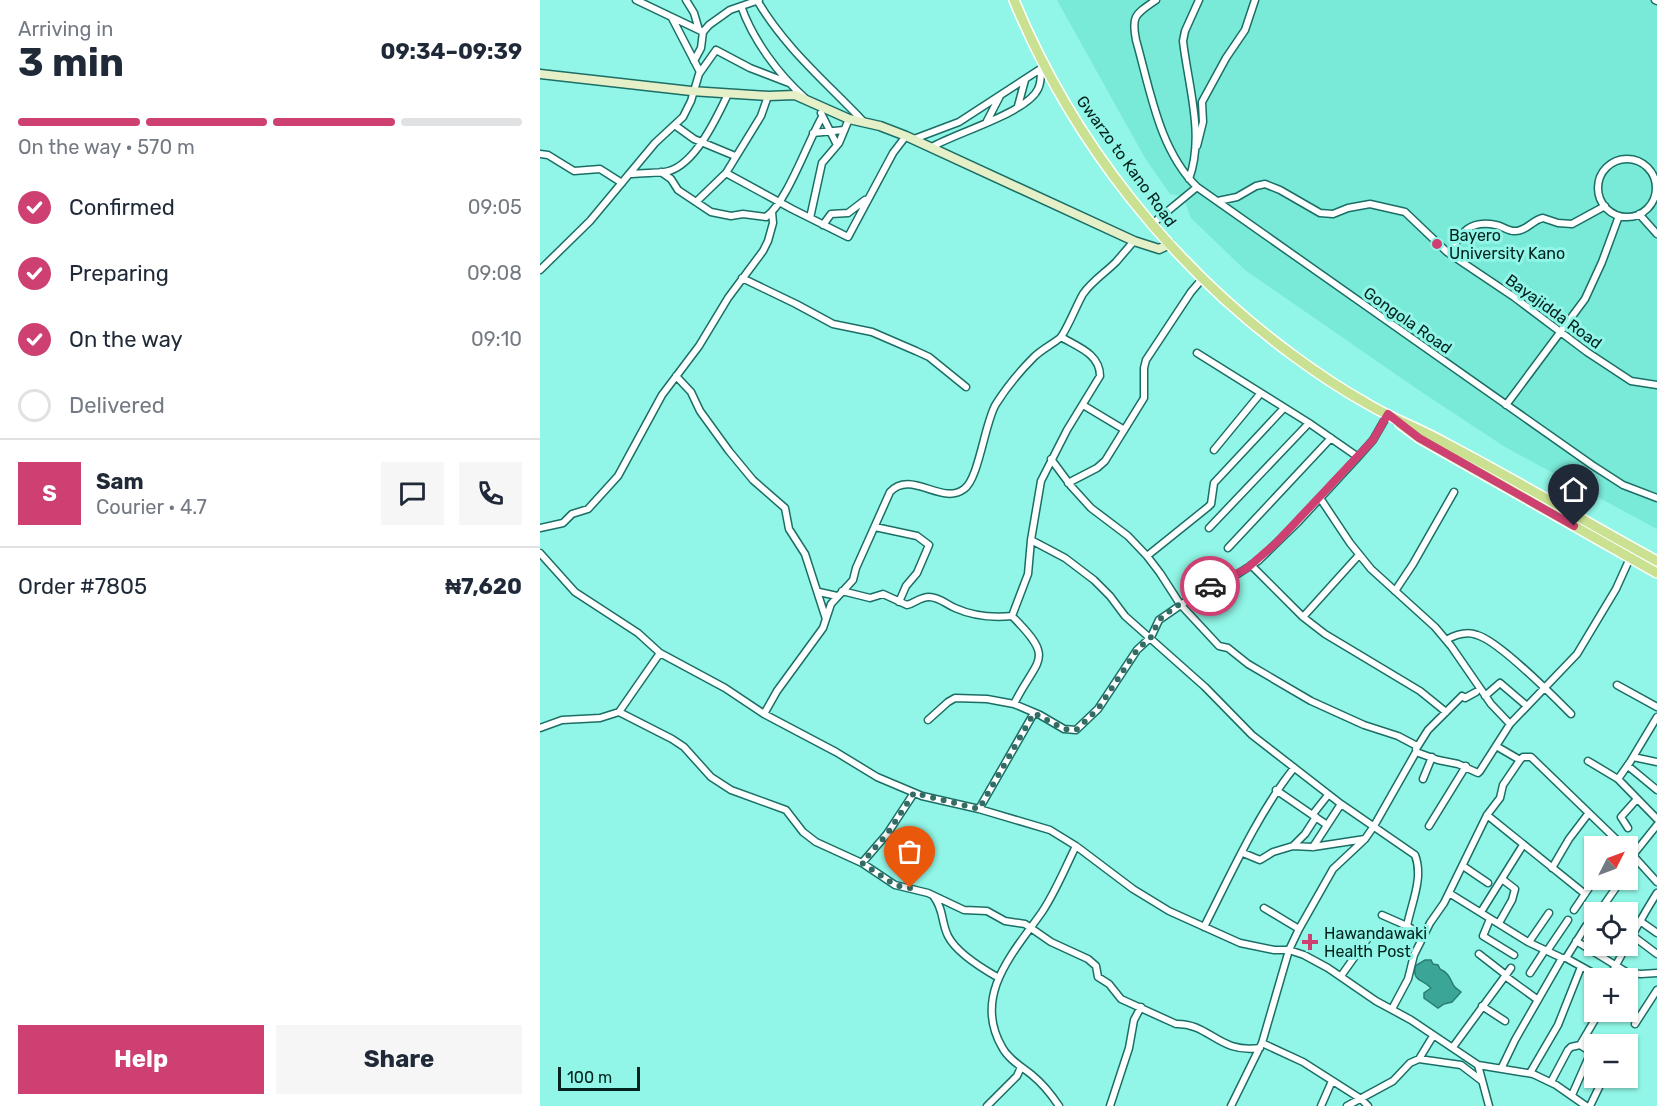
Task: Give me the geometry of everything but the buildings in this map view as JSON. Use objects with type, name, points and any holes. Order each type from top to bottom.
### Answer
[{"type":"main road","name":"Gwarzo to Kano Road","points":[[1014,0],[1043,69],[1079,127],[1152,224],[1170,244],[1203,278],[1294,356],[1367,404],[1391,416]]},
{"type":"main road","points":[[1391,416],[1419,438],[1657,573]]},
{"type":"main road","points":[[1391,416],[1483,463],[1657,561]]},
{"type":"street","points":[[636,0],[701,31]]},
{"type":"street","points":[[686,0],[701,31],[700,48],[694,61]]},
{"type":"street","points":[[701,31],[718,18],[746,3],[758,0],[768,21],[863,122]]},
{"type":"street","points":[[1196,147],[1184,41],[1185,31],[1198,0]]},
{"type":"street","points":[[1189,179],[1201,132],[1202,102],[1226,58],[1245,30],[1255,0]]},
{"type":"street","name":"Gongola Road","points":[[1152,2],[1134,17],[1136,40],[1166,139],[1174,158],[1197,187],[1623,485],[1657,498]]},
{"type":"street","points":[[746,3],[754,34],[789,83],[808,100]]},
{"type":"street","points":[[672,17],[700,72]]},
{"type":"street","points":[[540,270],[584,228],[632,174],[655,143],[676,126],[687,110],[700,72],[710,55],[717,49],[758,71],[789,83]]},
{"type":"street","points":[[726,173],[847,237],[893,153],[910,137],[959,122],[1043,69]]},
{"type":"street","points":[[932,147],[944,140],[968,132],[1028,100],[1038,90],[1043,69]]},
{"type":"street","points":[[540,74],[728,94],[795,95],[849,119],[910,137],[1134,241],[1159,249],[1170,244]]},
{"type":"street","points":[[1018,107],[1025,80]]},
{"type":"street","points":[[632,174],[661,172],[682,164],[701,142],[728,94]]},
{"type":"street","points":[[987,121],[1000,95]]},
{"type":"street","points":[[696,202],[726,173],[761,116],[768,96]]},
{"type":"street","points":[[817,104],[837,145]]},
{"type":"street","points":[[661,172],[678,190],[711,212],[731,216],[743,214],[760,217],[772,212],[786,191],[822,117]]},
{"type":"street","points":[[810,218],[822,163],[837,145],[849,119]]},
{"type":"street","points":[[676,126],[701,142],[735,156]]},
{"type":"street","points":[[813,133],[844,130]]},
{"type":"street","points":[[540,154],[548,155],[574,171],[600,169],[622,183]]},
{"type":"street","points":[[1622,159],[1630,159],[1646,166],[1655,181],[1656,200],[1639,214],[1628,217],[1619,216],[1605,206],[1598,191],[1601,174],[1606,167],[1622,159]]},
{"type":"street","points":[[640,164],[650,171]]},
{"type":"street","name":"Bayajidda Road","points":[[1218,201],[1237,197],[1265,184],[1287,193],[1320,213],[1333,214],[1348,208],[1370,204],[1410,215],[1434,242],[1514,297],[1560,333],[1631,381],[1657,385]]},
{"type":"street","points":[[1152,224],[1197,187]]},
{"type":"street","points":[[823,225],[831,214],[848,213],[870,195]]},
{"type":"street","points":[[1450,254],[1458,236],[1472,226],[1494,224],[1515,231],[1529,227],[1535,220],[1543,218],[1558,224],[1572,224],[1605,206]]},
{"type":"street","points":[[540,528],[563,523],[572,514],[588,508],[622,470],[662,395],[706,336],[728,298],[768,241],[773,223],[772,212]]},
{"type":"street","points":[[1639,214],[1657,234]]},
{"type":"street","points":[[1506,405],[1591,287],[1619,216]]},
{"type":"street","points":[[764,714],[777,691],[826,620],[831,604],[853,580],[856,568],[894,488],[912,484],[934,492],[956,493],[968,486],[995,405],[1034,357],[1061,337],[1083,294],[1134,241]]},
{"type":"street","points":[[742,278],[833,324],[872,332],[909,347],[929,357],[966,387]]},
{"type":"street","points":[[1068,483],[1088,474],[1105,461],[1144,398],[1146,360],[1191,292],[1203,278]]},
{"type":"street","points":[[1012,616],[1028,574],[1041,481],[1051,459],[1100,380],[1100,369],[1093,356],[1061,337]]},
{"type":"street","points":[[1197,353],[1309,423],[1358,457]]},
{"type":"street","points":[[676,376],[691,392],[700,411],[724,446],[753,480],[785,508],[789,529],[805,554],[819,592],[826,620]]},
{"type":"street","points":[[1214,450],[1260,394]]},
{"type":"street","points":[[1083,405],[1123,429]]},
{"type":"street","points":[[1147,556],[1211,504],[1215,483],[1284,408]]},
{"type":"street","points":[[928,720],[955,698],[987,699],[1014,704],[1064,729],[1076,730],[1098,709],[1137,650],[1151,637],[1159,620],[1180,604],[1251,565],[1320,498],[1373,440],[1391,416]]},
{"type":"street","points":[[1209,528],[1309,423]]},
{"type":"street","points":[[1228,548],[1331,438]]},
{"type":"street","points":[[1051,459],[1068,483],[1099,516],[1128,536],[1147,556],[1180,604],[1219,645],[1228,648],[1266,675],[1311,701],[1364,725],[1398,736],[1432,757],[1466,766],[1478,773],[1510,724],[1546,688],[1582,646],[1616,589],[1630,558]]},
{"type":"street","points":[[1395,591],[1454,492]]},
{"type":"street","points":[[1320,498],[1359,555],[1371,569],[1435,627],[1485,696],[1510,724]]},
{"type":"street","points":[[875,527],[917,536],[929,545],[917,573],[906,586],[899,602]]},
{"type":"street","points":[[1031,540],[1065,558],[1094,580],[1125,616],[1151,637],[1252,735],[1328,795],[1415,855],[1418,871],[1414,906],[1407,926]]},
{"type":"street","points":[[540,553],[575,592],[626,624],[660,653],[725,688],[764,714],[836,752],[877,777],[914,793],[1050,830],[1076,846],[1143,896],[1204,927],[1248,945],[1274,950],[1289,950],[1314,960],[1471,1059],[1478,1065],[1489,1106]]},
{"type":"street","points":[[1303,617],[1359,555]]},
{"type":"street","points":[[1251,565],[1303,617],[1325,634],[1420,691],[1446,712]]},
{"type":"street","points":[[843,591],[870,598],[883,594],[909,604],[925,597],[932,597],[973,614],[988,617],[1012,616]]},
{"type":"street","points":[[819,592],[837,596]]},
{"type":"street","points":[[1012,616],[1037,646],[1040,656],[1034,672],[1014,704]]},
{"type":"street","points":[[1446,640],[1467,633],[1486,638],[1546,688],[1571,714]]},
{"type":"street","points":[[540,728],[562,720],[600,718],[619,712],[660,653]]},
{"type":"street","points":[[1485,696],[1500,683],[1527,706]]},
{"type":"street","points":[[1617,684],[1657,707]]},
{"type":"street","points":[[1231,1106],[1261,1045],[1289,950],[1333,869],[1365,839],[1374,826],[1428,730],[1462,696],[1468,697],[1476,692]]},
{"type":"street","points":[[619,712],[684,747],[705,771],[731,790],[786,810],[807,836],[831,850],[862,863],[895,885],[933,896],[964,910],[987,911],[1005,921],[1019,921],[1051,942],[1088,959],[1096,966],[1098,977],[1111,986],[1118,997],[1176,1024],[1198,1028],[1230,1047],[1242,1050],[1261,1045],[1303,1062],[1361,1099],[1368,1106]]},
{"type":"street","points":[[979,809],[1034,713]]},
{"type":"street","points":[[1618,779],[1634,757],[1657,717]]},
{"type":"street","points":[[1496,746],[1520,760]]},
{"type":"street","points":[[1423,778],[1432,757]]},
{"type":"street","points":[[1392,1010],[1408,979],[1414,955],[1449,893],[1487,815],[1497,804],[1503,785],[1523,757],[1531,757],[1611,836]]},
{"type":"street","points":[[1634,757],[1657,762]]},
{"type":"street","points":[[1588,761],[1618,779],[1657,820],[1638,843]]},
{"type":"street","points":[[1429,826],[1466,766]]},
{"type":"street","points":[[1628,766],[1657,790]]},
{"type":"street","points":[[1204,927],[1276,790],[1294,768]]},
{"type":"street","points":[[1276,790],[1327,825]]},
{"type":"street","points":[[862,863],[887,834],[914,793]]},
{"type":"street","points":[[1293,846],[1305,834],[1328,795]]},
{"type":"street","points":[[1628,828],[1621,817],[1637,799]]},
{"type":"street","points":[[1313,847],[1341,804]]},
{"type":"street","points":[[1551,868],[1588,814]]},
{"type":"street","points":[[1487,815],[1585,894]]},
{"type":"street","points":[[1243,853],[1260,860],[1273,852],[1293,846],[1313,847],[1365,839]]},
{"type":"street","points":[[1481,912],[1523,845]]},
{"type":"street","points":[[1059,1106],[1048,1090],[1004,1051],[995,1031],[991,1004],[992,994],[999,978],[1058,886],[1076,846]]},
{"type":"street","points":[[1638,861],[1657,882]]},
{"type":"street","points":[[1463,866],[1488,883]]},
{"type":"street","points":[[1499,923],[1512,900],[1515,889],[1502,879]]},
{"type":"street","points":[[1574,910],[1588,890]]},
{"type":"street","points":[[1449,893],[1529,942],[1584,969]]},
{"type":"street","points":[[1638,925],[1657,893]]},
{"type":"street","points":[[933,896],[942,909],[948,938],[973,961],[999,978]]},
{"type":"street","points":[[1264,908],[1299,929]]},
{"type":"street","points":[[1529,942],[1549,913]]},
{"type":"street","points":[[1382,915],[1424,936]]},
{"type":"street","points":[[1490,919],[1483,936],[1514,955]]},
{"type":"street","points":[[1530,973],[1568,920]]},
{"type":"street","points":[[1640,921],[1656,931]]},
{"type":"street","points":[[1502,1067],[1538,1000],[1576,940],[1584,932]]},
{"type":"street","points":[[1638,937],[1657,954]]},
{"type":"street","points":[[1341,976],[1368,938]]},
{"type":"street","points":[[1576,940],[1619,968]]},
{"type":"street","points":[[1479,954],[1538,1000]]},
{"type":"street","points":[[1614,968],[1621,956]]},
{"type":"street","points":[[1530,1073],[1558,1025],[1581,967]]},
{"type":"street","points":[[1453,1047],[1511,968]]},
{"type":"street","points":[[1638,974],[1657,973]]},
{"type":"street","points":[[1635,1024],[1657,990]]},
{"type":"street","points":[[1482,1006],[1505,1021]]},
{"type":"street","points":[[1110,1106],[1130,1048],[1134,1020],[1141,1007]]},
{"type":"street","points":[[1580,1045],[1594,1022]]},
{"type":"street","points":[[1419,1059],[1433,1036]]},
{"type":"street","points":[[1551,1082],[1568,1050],[1580,1045],[1591,1052],[1572,1095]]},
{"type":"street","points":[[1347,1106],[1393,1081],[1410,1063],[1419,1059],[1461,1065],[1482,1081]]},
{"type":"street","points":[[1461,1065],[1471,1059]]},
{"type":"street","points":[[1478,1065],[1530,1073],[1551,1082],[1588,1106],[1598,1088]]},
{"type":"street","points":[[987,1106],[1017,1076],[1021,1067]]},
{"type":"street","points":[[1322,1106],[1332,1081]]},
{"type":"shaded area","name":"Bayero University Kano","points":[[1057,0],[1657,0],[1657,529],[1505,447],[1245,270],[1191,218],[1181,196],[1170,194],[1145,158]]},
{"type":"shaded area","points":[[1425,960],[1431,960],[1433,964],[1438,965],[1461,992],[1452,1002],[1438,1008],[1424,998],[1424,993],[1431,988],[1417,978],[1415,966]]},
{"type":"way so far","points":[[910,888],[895,885],[862,863],[887,834],[914,793],[979,809],[1034,713],[1064,729],[1076,730],[1098,709],[1137,650],[1151,637],[1159,620],[1175,607],[1210,586]]},
{"type":"place","name":"Bayero University Kano","points":[[1437,244]]},
{"type":"place","name":"Hawandawaki Health Post","points":[[1310,942]]},
{"type":"route","points":[[1210,586],[1224,578],[1236,575],[1258,561],[1299,521],[1358,457],[1373,440],[1388,414],[1419,438],[1574,526]]}]
